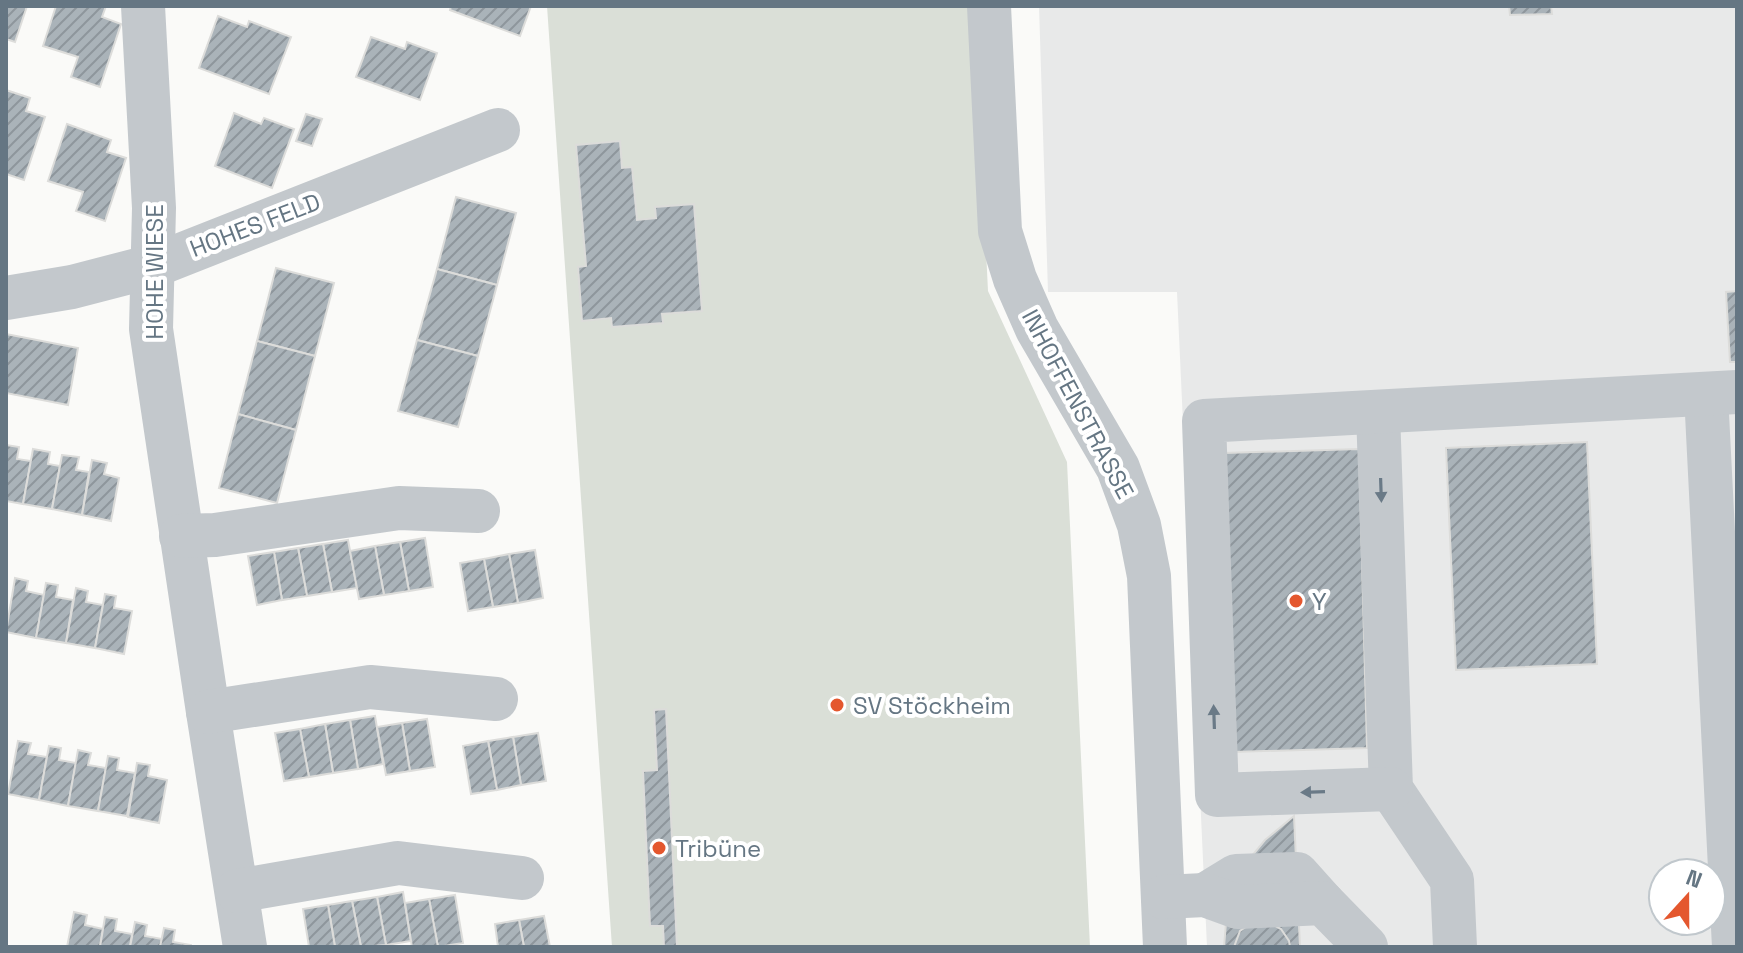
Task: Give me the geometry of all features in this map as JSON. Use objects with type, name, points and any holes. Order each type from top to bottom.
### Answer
[{"type":"street","name":"HOHE WIESE","points":[[143,6],[154,208],[151,329],[245,947]]},
{"type":"street","name":"INHOFFENSTRASSE","points":[[989,6],[1000,231],[1015,279],[1037,329],[1118,468],[1139,525],[1149,576],[1184,896],[1165,947]]},
{"type":"street","name":"HOHES FELD","points":[[6,298],[72,287],[153,266],[498,130]]},
{"type":"street","points":[[1391,789],[1217,795],[1204,421],[1721,393],[1734,947]]},
{"type":"street","points":[[1378,412],[1391,789],[1452,880],[1455,947]]},
{"type":"street","points":[[181,536],[215,535],[399,508],[478,511]]},
{"type":"street","points":[[208,712],[370,687],[496,699]]},
{"type":"street","points":[[237,891],[398,863],[522,878]]},
{"type":"street","points":[[1184,896],[1238,907],[1323,903],[1366,947]]},
{"type":"shaded area","name":"SV Stöckheim","points":[[547,6],[974,6],[988,291],[1067,462],[1090,947],[612,947]]},
{"type":"shaded area","points":[[1039,6],[1737,6],[1737,947],[1207,947],[1177,292],[1048,292]]},
{"type":"building","points":[[6,6],[27,6],[15,42],[6,39]]},
{"type":"building","points":[[56,6],[106,6],[102,17],[121,24],[100,87],[71,77],[78,57],[43,46]]},
{"type":"building","points":[[451,6],[531,6],[520,36],[450,10]]},
{"type":"building","points":[[1509,6],[1551,6],[1552,14],[1510,15]]},
{"type":"building","points":[[218,16],[247,27],[249,21],[291,37],[269,94],[199,68]]},
{"type":"building","points":[[371,37],[405,49],[407,42],[437,53],[420,100],[356,77]]},
{"type":"building","points":[[6,90],[30,98],[26,111],[45,117],[24,180],[6,174]]},
{"type":"building","points":[[234,113],[261,124],[264,118],[294,129],[272,188],[215,166]]},
{"type":"building","points":[[306,114],[322,119],[312,146],[296,141]]},
{"type":"building","points":[[67,124],[111,140],[107,152],[126,158],[105,221],[76,211],[83,192],[48,181]]},
{"type":"building","points":[[620,141],[622,168],[632,167],[637,220],[656,218],[655,207],[694,204],[702,311],[662,314],[663,323],[612,327],[611,318],[582,321],[578,267],[586,266],[576,145]]},
{"type":"building","points":[[456,197],[516,213],[497,285],[437,269]]},
{"type":"building","points":[[276,268],[334,283],[315,356],[257,341]]},
{"type":"building","points":[[437,269],[497,285],[478,356],[417,340]]},
{"type":"building","points":[[1737,291],[1737,362],[1730,362],[1726,292]]},
{"type":"building","points":[[6,334],[78,348],[68,405],[6,393]]},
{"type":"building","points":[[417,340],[478,356],[458,427],[398,411]]},
{"type":"building","points":[[257,341],[315,356],[296,430],[238,414]]},
{"type":"building","points":[[238,414],[296,430],[277,503],[219,488]]},
{"type":"building","points":[[1587,442],[1597,664],[1456,670],[1446,448]]},
{"type":"building","points":[[6,445],[19,447],[17,459],[31,461],[23,504],[6,501]]},
{"type":"building","points":[[33,449],[50,452],[48,464],[60,466],[52,509],[23,504]]},
{"type":"building","name":"Y","points":[[1359,449],[1367,748],[1233,752],[1224,453]]},
{"type":"building","points":[[62,455],[79,457],[76,470],[89,472],[82,515],[52,509]]},
{"type":"building","points":[[92,460],[107,463],[104,474],[119,478],[111,521],[82,515]]},
{"type":"building","points":[[425,538],[433,587],[409,591],[400,542]]},
{"type":"building","points":[[348,540],[357,588],[332,592],[323,544]]},
{"type":"building","points":[[400,542],[409,591],[384,595],[375,546]]},
{"type":"building","points":[[323,544],[332,592],[307,596],[298,548]]},
{"type":"building","points":[[375,546],[384,595],[359,599],[350,551]]},
{"type":"building","points":[[298,548],[307,596],[282,600],[274,552]]},
{"type":"building","points":[[535,550],[543,598],[518,603],[509,554]]},
{"type":"building","points":[[274,552],[282,600],[257,605],[248,556]]},
{"type":"building","points":[[509,554],[518,603],[493,607],[484,559]]},
{"type":"building","points":[[484,559],[493,607],[468,611],[460,563]]},
{"type":"building","points":[[15,578],[28,581],[26,591],[44,595],[36,638],[6,632]]},
{"type":"building","points":[[46,583],[58,585],[56,597],[73,600],[66,643],[36,638]]},
{"type":"building","points":[[76,588],[88,591],[86,602],[103,605],[95,648],[66,643]]},
{"type":"building","points":[[105,594],[116,596],[114,608],[132,611],[124,654],[95,648]]},
{"type":"building","name":"Tribüne","points":[[666,709],[677,947],[664,947],[663,926],[650,926],[643,771],[657,770],[654,710]]},
{"type":"building","points":[[375,716],[383,764],[358,769],[350,720]]},
{"type":"building","points":[[427,719],[435,767],[410,771],[402,723]]},
{"type":"building","points":[[350,720],[358,769],[333,773],[325,724]]},
{"type":"building","points":[[402,723],[410,771],[386,775],[377,727]]},
{"type":"building","points":[[325,724],[333,773],[309,777],[300,729]]},
{"type":"building","points":[[300,729],[309,777],[284,781],[275,733]]},
{"type":"building","points":[[538,733],[546,781],[521,785],[513,737]]},
{"type":"building","points":[[513,737],[521,785],[497,790],[488,741]]},
{"type":"building","points":[[18,741],[31,743],[28,754],[47,757],[39,800],[8,794]]},
{"type":"building","points":[[488,741],[497,790],[471,794],[463,746]]},
{"type":"building","points":[[49,746],[61,748],[59,760],[76,763],[68,806],[39,800]]},
{"type":"building","points":[[78,750],[91,753],[88,765],[106,768],[98,811],[68,806]]},
{"type":"building","points":[[108,756],[119,758],[117,770],[135,773],[127,816],[98,811]]},
{"type":"building","points":[[137,763],[150,765],[148,776],[167,780],[159,823],[128,817]]},
{"type":"building","points":[[1294,816],[1300,947],[1224,947],[1227,911],[1251,857],[1265,840]]},
{"type":"building","points":[[403,892],[411,941],[386,945],[377,897]]},
{"type":"building","points":[[455,895],[463,943],[438,947],[429,899]]},
{"type":"building","points":[[377,897],[386,945],[361,947],[352,901]]},
{"type":"building","points":[[429,899],[438,947],[412,947],[405,903]]},
{"type":"building","points":[[352,901],[361,947],[335,947],[328,905]]},
{"type":"building","points":[[328,905],[335,947],[309,947],[303,909]]},
{"type":"building","points":[[74,912],[87,915],[85,925],[103,929],[100,947],[67,947]]},
{"type":"building","points":[[544,916],[550,947],[524,947],[519,920]]},
{"type":"building","points":[[105,917],[117,919],[115,931],[132,934],[130,947],[100,947]]},
{"type":"building","points":[[519,920],[524,947],[498,947],[495,924]]},
{"type":"building","points":[[135,922],[147,925],[145,936],[162,939],[160,947],[130,947]]},
{"type":"building","points":[[1253,922],[1268,922],[1281,929],[1290,947],[1234,947],[1240,931]]},
{"type":"building","points":[[164,928],[175,930],[173,942],[191,947],[160,947]]},
{"type":"place","name":"Y","points":[[1296,601]]},
{"type":"place","name":"SV Stöckheim","points":[[837,705]]},
{"type":"place","name":"Tribüne","points":[[659,848]]}]
